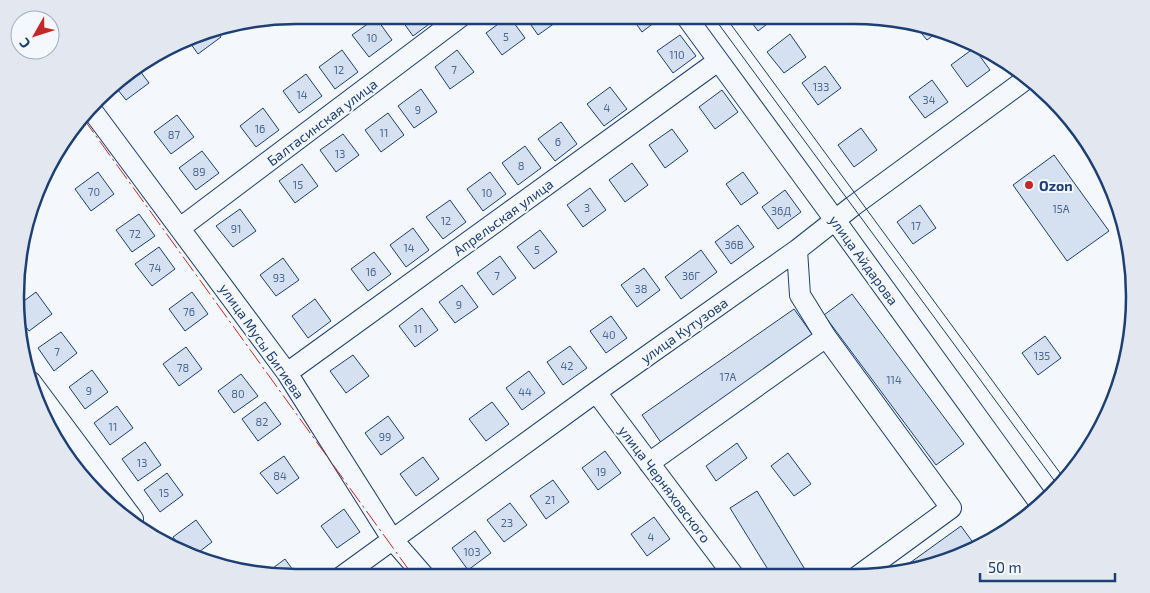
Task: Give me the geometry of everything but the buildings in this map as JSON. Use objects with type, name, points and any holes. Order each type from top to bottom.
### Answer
[{"type":"street","name":"Балтасинская улица","points":[[180,228],[451,24]]},
{"type":"street","name":"улица Айдарова","points":[[691,24],[1036,499]]},
{"type":"street","name":"Апрельская улица","points":[[287,373],[718,61]]},
{"type":"street","name":"улица Кутузова","points":[[351,569],[797,250],[1020,80]]},
{"type":"street","name":"улица Мусы Бигиева","points":[[94,114],[287,373],[392,539],[418,569]]},
{"type":"street","points":[[797,250],[800,295],[826,337],[951,508],[868,569]]},
{"type":"street","points":[[649,463],[826,337]]},
{"type":"street","name":"улица Черняховского","points":[[596,392],[729,569]]},
{"type":"street","points":[[45,401],[126,510]]},
{"type":"tram line","points":[[719,24],[1054,481]]},
{"type":"tram line","points":[[731,24],[1061,474]]},
{"type":"power","points":[[86,123],[408,569]]},
{"type":"place","name":"Ozon","points":[[1029,185]]}]
